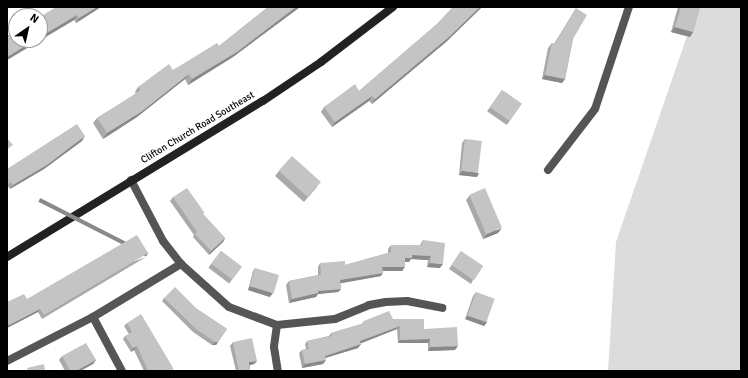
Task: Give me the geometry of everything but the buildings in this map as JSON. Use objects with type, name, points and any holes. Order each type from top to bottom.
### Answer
[{"type":"street","name":"Clifton Church Road Southeast","points":[[7,257],[131,180],[263,101],[321,62],[393,7]]},
{"type":"street","points":[[548,170],[595,108],[629,7]]},
{"type":"street","points":[[131,180],[163,241],[180,264],[229,307],[277,325],[335,319],[369,305],[386,302],[407,301],[442,308]]},
{"type":"street","points":[[7,361],[93,317],[180,264]]},
{"type":"street","points":[[93,317],[122,371]]},
{"type":"street","points":[[277,325],[274,347],[278,371]]},
{"type":"shaded area","points":[[697,7],[741,7],[741,371],[608,371],[616,242]]}]
